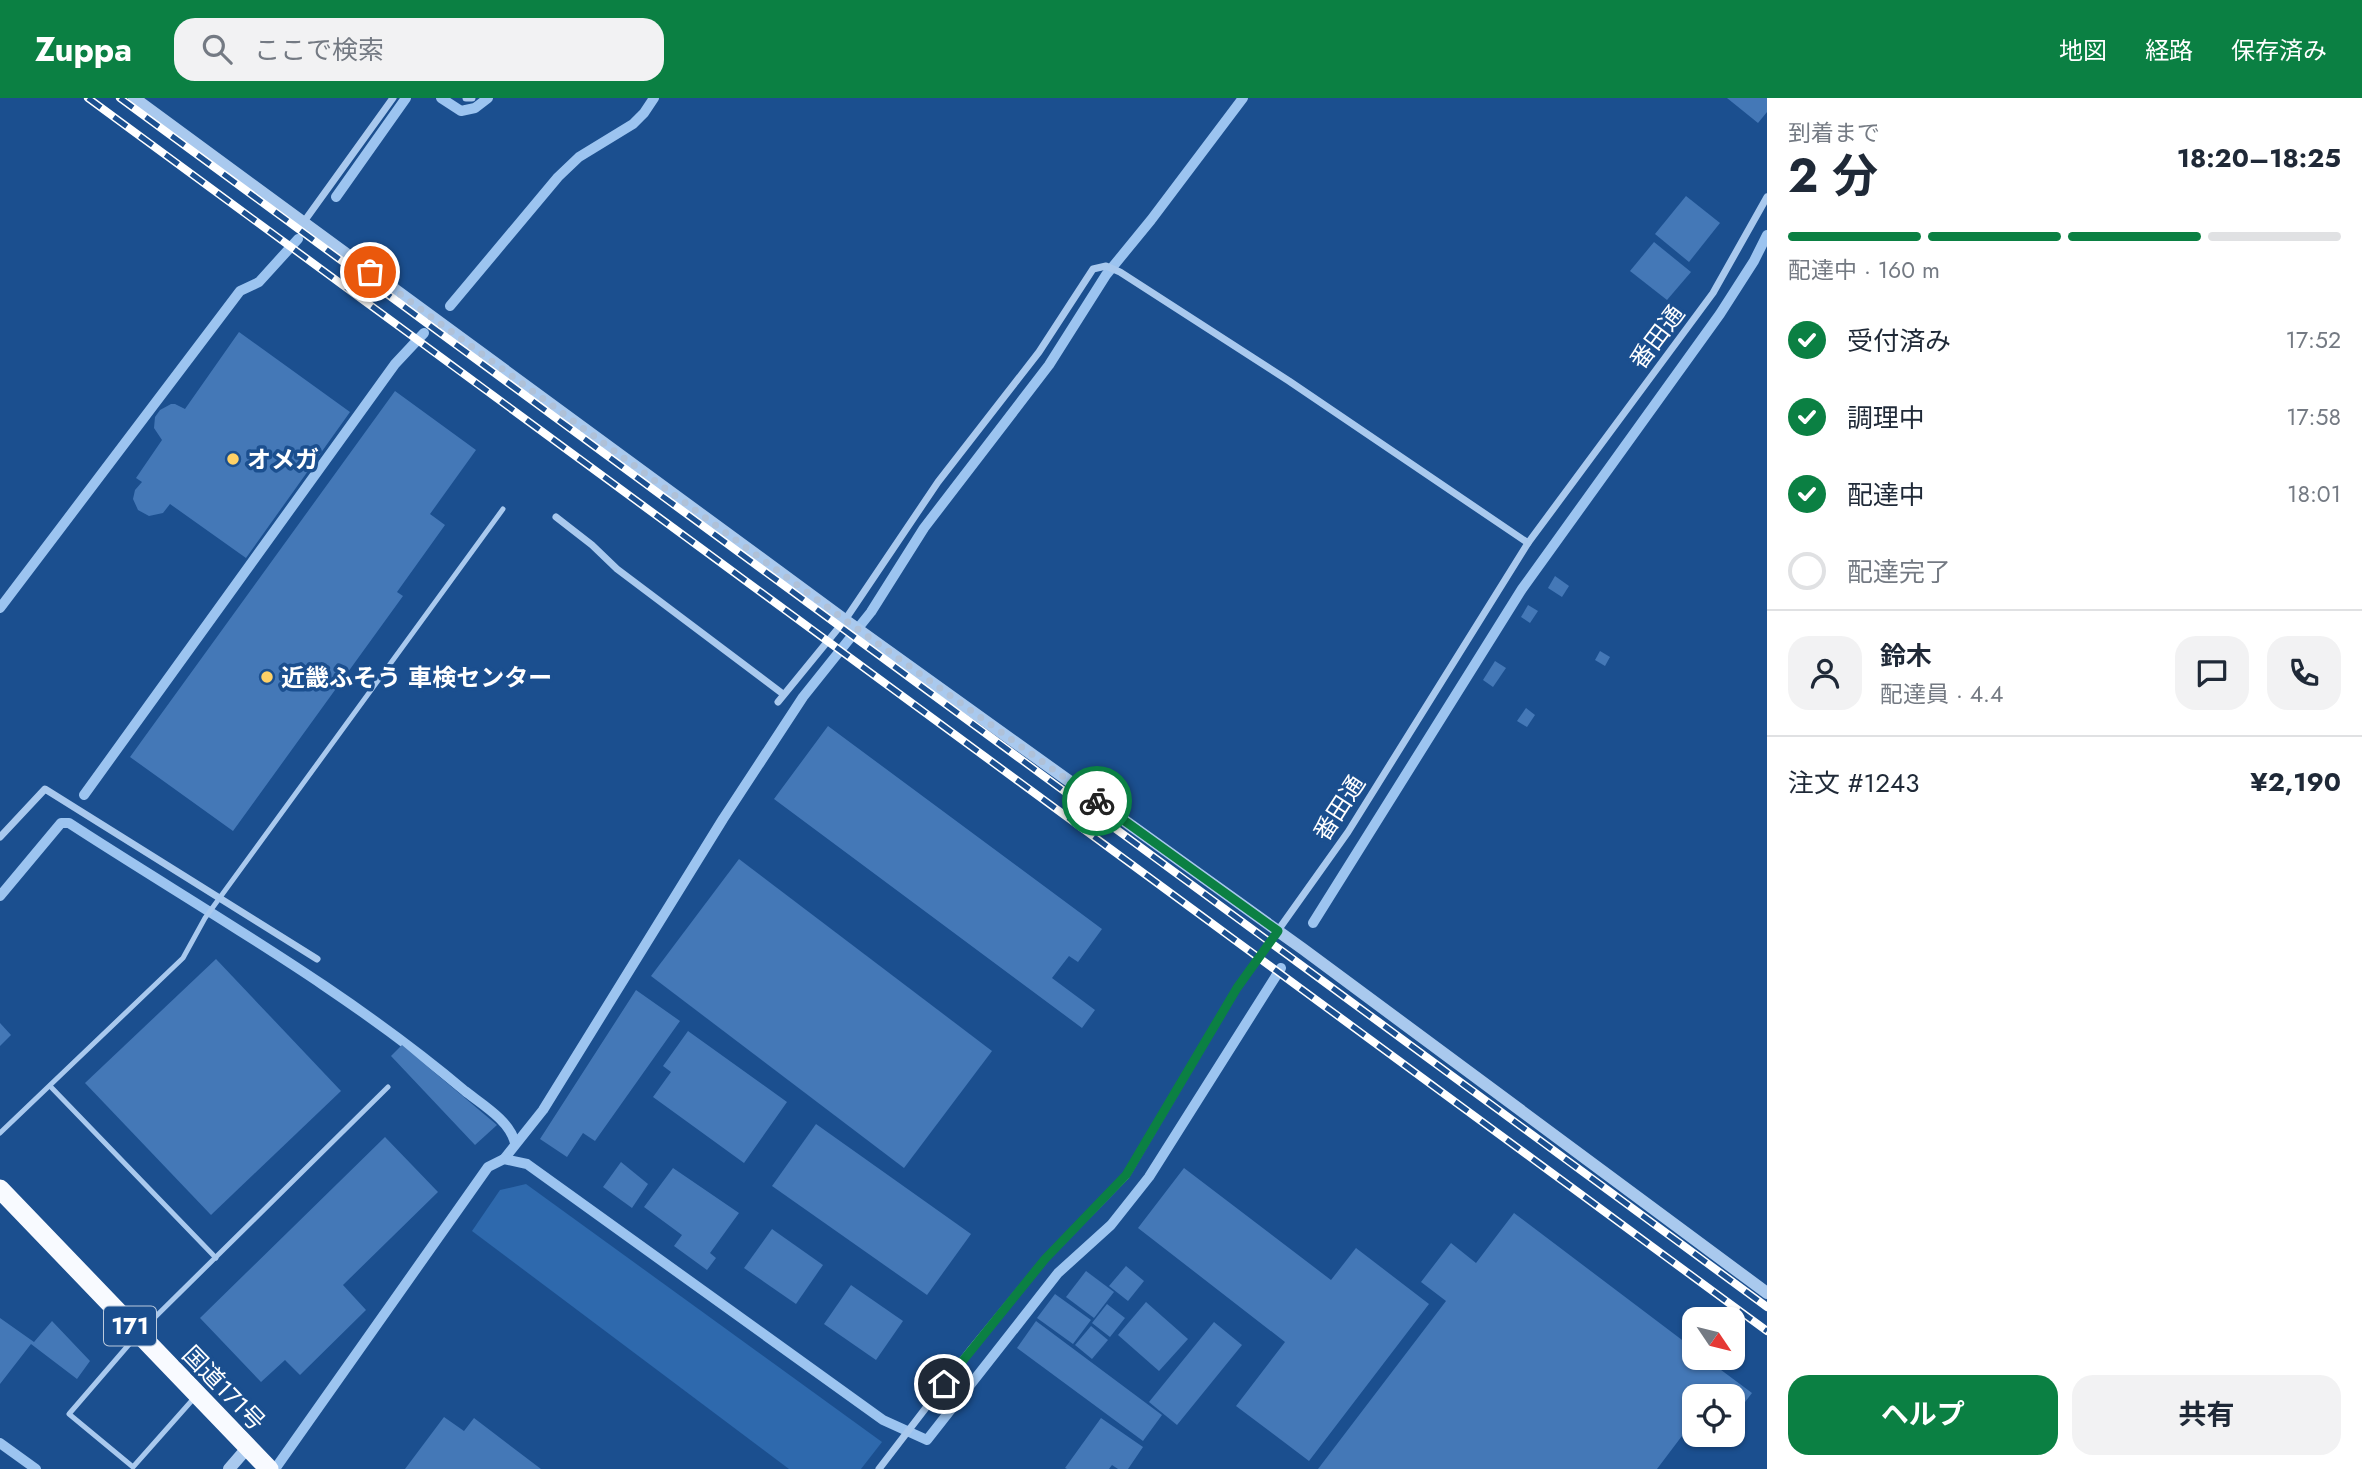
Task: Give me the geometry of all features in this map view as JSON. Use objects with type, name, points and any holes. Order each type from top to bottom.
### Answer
[{"type":"highway","name":"国道171号","points":[[0,1189],[265,1465]]},
{"type":"street","points":[[134,98],[848,622],[1278,931],[1767,1293]]},
{"type":"street","points":[[303,223],[393,98]]},
{"type":"street","points":[[466,98],[472,98]]},
{"type":"street","name":"番田通","points":[[879,1469],[1045,1259],[1126,1175],[1237,988],[1348,832],[1528,543],[1713,293],[1767,197]]},
{"type":"street","points":[[778,702],[848,622],[938,482],[1039,352],[1093,269],[1106,266],[1120,272],[1289,382],[1528,543]]},
{"type":"street","points":[[555,517],[592,545],[617,569],[783,694]]},
{"type":"street","points":[[0,837],[45,789],[317,959]]},
{"type":"street","points":[[229,1469],[248,1447]]},
{"type":"lane","points":[[0,1133],[183,958],[210,910],[503,509]]},
{"type":"lane","points":[[50,1086],[216,1258]]},
{"type":"lane","points":[[196,1395],[133,1467],[69,1414],[138,1334],[388,1087]]},
{"type":"shaded area","points":[[526,1184],[882,1442],[861,1469],[789,1469],[472,1231],[500,1190]]},
{"type":"building","points":[[1727,98],[1767,98],[1767,112],[1758,123]]},
{"type":"building","points":[[1686,196],[1720,223],[1689,262],[1655,234]]},
{"type":"building","points":[[1654,242],[1691,272],[1667,300],[1630,271]]},
{"type":"building","name":"オメガ","points":[[239,332],[350,412],[246,558],[170,504],[163,513],[149,516],[138,510],[133,499],[135,490],[142,482],[136,478],[162,440],[154,428],[155,417],[160,410],[171,404],[185,409]]},
{"type":"building","name":"近畿ふそう 車検センター","points":[[395,391],[476,450],[430,514],[445,525],[397,592],[403,596],[233,831],[130,757]]},
{"type":"building","points":[[1555,576],[1569,586],[1562,597],[1548,588]]},
{"type":"building","points":[[1528,605],[1538,611],[1530,623],[1521,617]]},
{"type":"building","points":[[1600,651],[1610,657],[1605,666],[1595,660]]},
{"type":"building","points":[[1495,661],[1506,668],[1493,687],[1483,680]]},
{"type":"building","points":[[1526,708],[1535,715],[1527,727],[1517,721]]},
{"type":"building","points":[[828,726],[1102,929],[1078,962],[1069,956],[1052,978],[1095,1010],[1082,1028],[774,799]]},
{"type":"building","points":[[739,859],[992,1051],[904,1168],[651,976]]},
{"type":"building","points":[[216,959],[341,1091],[211,1215],[85,1083]]},
{"type":"building","points":[[636,990],[680,1021],[595,1141],[583,1133],[567,1157],[540,1139]]},
{"type":"building","points":[[0,1023],[11,1035],[0,1046]]},
{"type":"building","points":[[688,1031],[787,1102],[744,1163],[653,1097],[671,1072],[663,1066]]},
{"type":"building","points":[[402,1045],[497,1125],[475,1145],[391,1056]]},
{"type":"building","points":[[816,1124],[971,1234],[927,1295],[772,1186]]},
{"type":"building","points":[[385,1137],[438,1192],[343,1285],[366,1310],[300,1375],[285,1360],[261,1382],[200,1318]]},
{"type":"building","points":[[621,1162],[648,1184],[632,1208],[603,1187]]},
{"type":"building","points":[[673,1168],[739,1213],[710,1253],[716,1258],[707,1270],[674,1246],[682,1235],[644,1207]]},
{"type":"building","points":[[1184,1168],[1331,1280],[1356,1248],[1429,1304],[1309,1461],[1236,1406],[1285,1342],[1138,1228]]},
{"type":"building","points":[[1514,1213],[1682,1340],[1682,1370],[1721,1370],[1740,1384],[1682,1384],[1682,1436],[1657,1469],[1318,1469],[1446,1301],[1421,1282],[1451,1243],[1476,1263]]},
{"type":"building","points":[[772,1229],[823,1265],[796,1304],[744,1268]]},
{"type":"building","points":[[1126,1266],[1144,1281],[1128,1301],[1109,1286]]},
{"type":"building","points":[[1086,1271],[1114,1292],[1094,1318],[1066,1297]]},
{"type":"building","points":[[851,1285],[903,1321],[876,1360],[824,1324]]},
{"type":"building","points":[[1055,1294],[1091,1320],[1073,1344],[1037,1318]]},
{"type":"building","points":[[1146,1302],[1188,1339],[1159,1371],[1118,1335]]},
{"type":"building","points":[[1107,1304],[1125,1318],[1110,1337],[1092,1323]]},
{"type":"building","points":[[0,1318],[34,1342],[52,1321],[90,1361],[77,1379],[31,1344],[0,1384]]},
{"type":"building","points":[[1036,1321],[1162,1415],[1143,1441],[1017,1348]]},
{"type":"building","points":[[1214,1322],[1242,1345],[1177,1425],[1149,1402]]},
{"type":"building","points":[[1091,1326],[1108,1340],[1092,1359],[1075,1345]]},
{"type":"building","points":[[1745,1388],[1752,1393],[1745,1402]]},
{"type":"building","points":[[444,1417],[464,1431],[474,1418],[541,1469],[405,1469]]},
{"type":"building","points":[[1101,1418],[1143,1447],[1128,1469],[1118,1469],[1112,1465],[1109,1469],[1065,1468]]},
{"type":"waterway","points":[[336,197],[406,98]]},
{"type":"waterway","points":[[441,98],[461,111],[475,108],[488,98]]},
{"type":"waterway","points":[[450,306],[558,177],[579,157],[633,124],[654,98]]},
{"type":"waterway","points":[[504,1159],[543,1110],[723,819],[803,697],[871,612],[924,528],[1049,365],[1106,275],[1243,98]]},
{"type":"waterway","points":[[1313,923],[1522,589],[1720,314],[1754,261],[1767,235]]},
{"type":"waterway","points":[[0,608],[240,291],[259,282],[298,239]]},
{"type":"waterway","points":[[84,795],[395,364],[424,333]]},
{"type":"waterway","points":[[0,896],[61,823],[69,823],[272,951],[370,1018],[495,1114],[508,1128],[515,1143]]},
{"type":"waterway","points":[[275,1469],[488,1167],[504,1159],[527,1164],[883,1420],[927,1440],[1058,1273],[1111,1225],[1149,1177],[1281,968]]},
{"type":"waterway","points":[[0,1443],[36,1469]]},
{"type":"railway","points":[[88,98],[1767,1331]]},
{"type":"railway","points":[[120,98],[1767,1307]]},
{"type":"way so far","points":[[370,272],[1097,801]]},
{"type":"place","name":"オメガ","points":[[233,459]]},
{"type":"place","name":"近畿ふそう 車検センター","points":[[267,677]]},
{"type":"route","points":[[944,1384],[1045,1259],[1126,1175],[1237,988],[1278,931],[1097,801]]}]
